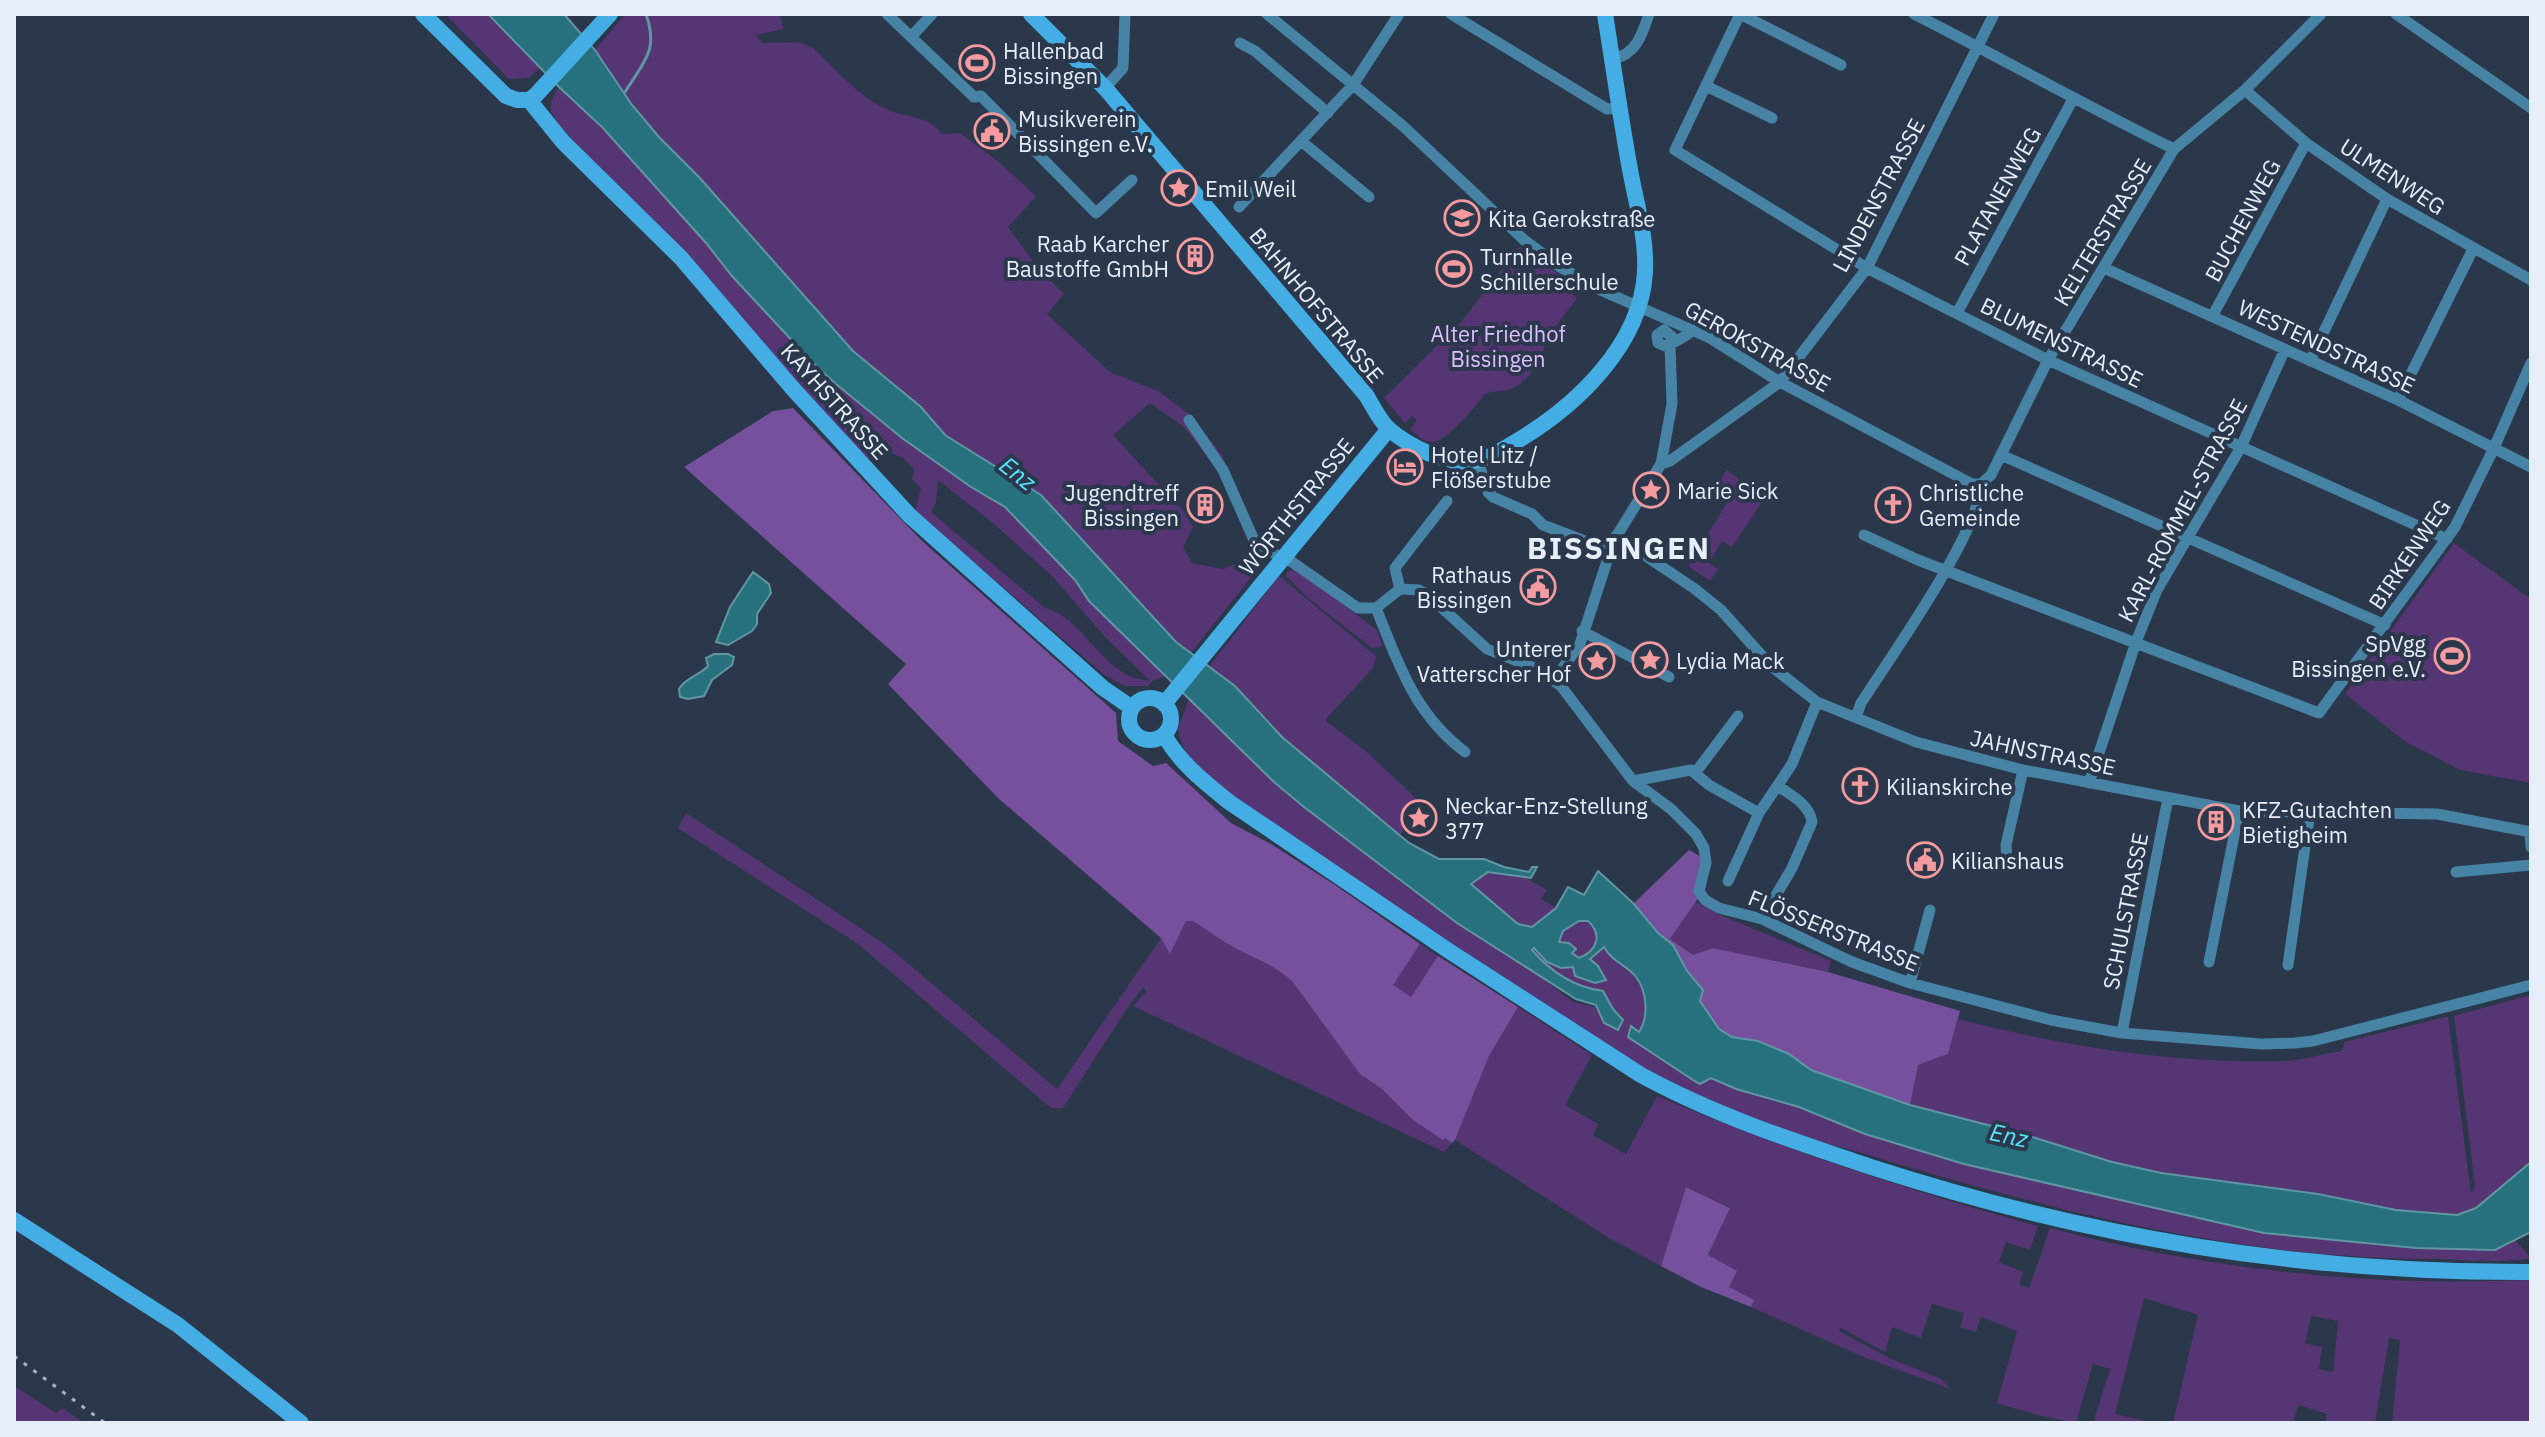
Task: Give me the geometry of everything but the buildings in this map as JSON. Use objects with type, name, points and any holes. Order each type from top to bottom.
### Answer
[{"type":"main road","points":[[423,14],[497,90],[517,100],[532,98],[610,14]]},
{"type":"main road","name":"BAHNHOFSTRASSE","points":[[1031,14],[1105,88],[1366,395],[1388,430],[1440,458],[1457,462],[1478,461]]},
{"type":"main road","points":[[1478,461],[1549,421],[1587,388],[1619,347],[1637,307],[1645,274],[1644,241],[1605,14]]},
{"type":"main road","name":"KAYHSTRASSE","points":[[532,98],[563,142],[681,258],[794,390],[909,515],[1103,688],[1132,708]]},
{"type":"main road","name":"WÖRTHSTRASSE","points":[[1167,701],[1388,430]]},
{"type":"main road","points":[[1147,698],[1167,701],[1171,716],[1164,735],[1155,740],[1139,737],[1129,724],[1132,708],[1147,698]]},
{"type":"main road","points":[[1164,735],[1196,776],[1288,843],[1608,1055],[1673,1093],[1739,1120],[1841,1157],[1969,1197],[2158,1242],[2358,1267],[2529,1272]]},
{"type":"main road","points":[[14,1220],[178,1325],[301,1423]]},
{"type":"street","points":[[887,14],[974,97],[981,96],[1096,213],[1132,180]]},
{"type":"street","points":[[911,37],[932,14]]},
{"type":"street","points":[[1105,88],[1123,68],[1125,14]]},
{"type":"street","name":"GEROKSTRASSE","points":[[1267,14],[1403,126],[1545,257],[1598,289],[1723,345],[1780,382],[1972,484],[1981,484]]},
{"type":"street","points":[[1239,207],[1353,85],[1399,14]]},
{"type":"street","points":[[1451,14],[1607,109],[1619,108]]},
{"type":"street","points":[[1612,59],[1629,54],[1641,38],[1649,14]]},
{"type":"street","points":[[1772,118],[1706,86],[1740,14],[1841,65]]},
{"type":"street","points":[[1914,14],[2174,149]]},
{"type":"street","name":"LINDENSTRASSE","points":[[1661,464],[1670,461],[1780,382],[1867,268],[1994,14]]},
{"type":"street","points":[[2396,14],[2531,108]]},
{"type":"street","name":"KELTERSTRASSE","points":[[1856,717],[1861,703],[1945,570],[1979,504],[1981,484],[1991,475],[2048,360],[2174,149],[2245,90],[2319,15]]},
{"type":"street","points":[[1240,43],[1255,51],[1328,113]]},
{"type":"street","name":"BLUMENSTRASSE","points":[[1706,86],[1675,150],[1867,268],[2048,360],[2447,539]]},
{"type":"street","name":"ULMENWEG","points":[[2245,90],[2306,143],[2387,199],[2531,280]]},
{"type":"street","name":"PLATANENWEG","points":[[1957,313],[2073,99]]},
{"type":"street","points":[[1301,141],[1369,197]]},
{"type":"street","name":"BUCHENWEG","points":[[2213,315],[2306,143]]},
{"type":"street","points":[[2310,361],[2387,199]]},
{"type":"street","points":[[2398,400],[2473,249]]},
{"type":"street","name":"WESTENDSTRASSE","points":[[2104,268],[2398,400],[2531,467]]},
{"type":"street","points":[[1554,680],[1580,644],[1608,550],[1661,464],[1672,404],[1670,344],[1694,330]]},
{"type":"street","name":"KARL-ROMMEL-STRASSE","points":[[2089,783],[2136,642],[2157,590],[2241,447],[2285,349]]},
{"type":"street","name":"BIRKENWEG","points":[[2136,642],[2319,713],[2447,539],[2494,448],[2531,363]]},
{"type":"street","points":[[1189,420],[1223,470],[1254,540],[1264,549],[1283,556],[1349,604],[1368,610],[1376,608],[1400,589],[1395,568],[1447,501]]},
{"type":"street","points":[[2001,455],[2385,625]]},
{"type":"street","points":[[1478,461],[1488,492],[1493,497],[1532,514],[1543,525],[1608,550]]},
{"type":"street","points":[[1864,535],[1945,570],[2136,642]]},
{"type":"street","name":"JAHNSTRASSE","points":[[1616,536],[1721,610],[1771,666],[1817,702],[1916,742],[2023,770],[2239,811],[2437,814],[2530,832],[2531,847]]},
{"type":"street","name":"FLÖSSERSTRASSE","points":[[1400,589],[1419,590],[1487,649],[1537,669],[1554,680],[1633,781],[1671,809],[1696,834],[1704,848],[1706,863],[1699,891],[1705,900],[1719,908],[1762,919],[1852,962],[1910,983],[2051,1020],[2122,1033],[2261,1044],[2313,1041],[2531,985]]},
{"type":"street","points":[[1376,608],[1393,653],[1419,704],[1437,728],[1465,752]]},
{"type":"street","points":[[1582,631],[1669,677]]},
{"type":"street","points":[[1728,881],[1759,813],[1803,741],[1817,702]]},
{"type":"street","points":[[1696,772],[1738,716]]},
{"type":"street","points":[[1633,781],[1691,770],[1709,785],[1759,813]]},
{"type":"street","points":[[2007,862],[2006,845],[2023,770]]},
{"type":"street","points":[[1762,919],[1792,868],[1812,822],[1811,814],[1803,804],[1778,786]]},
{"type":"street","name":"SCHULSTRASSE","points":[[2122,1033],[2168,798]]},
{"type":"street","points":[[2209,962],[2239,811]]},
{"type":"street","points":[[2288,965],[2310,812]]},
{"type":"street","points":[[2456,872],[2531,865]]},
{"type":"street","points":[[1910,983],[1930,910]]},
{"type":"green space","points":[[445,14],[488,14],[541,67],[529,78],[509,79]]},
{"type":"green space","points":[[625,14],[780,14],[783,29],[756,35],[752,31],[763,43],[800,42],[813,48],[869,99],[891,111],[925,121],[942,134],[960,133],[1000,163],[1036,196],[1008,227],[1037,267],[1064,294],[1047,314],[1110,372],[1158,391],[1189,414],[1222,455],[1229,474],[1224,478],[1184,427],[1150,403],[1113,435],[1183,511],[1193,527],[1183,547],[1192,563],[1223,569],[1254,556],[1260,566],[1191,653],[1150,615],[1041,495],[945,435],[921,407],[853,351],[699,177],[659,137],[632,105],[595,50]]},
{"type":"green space","points":[[559,87],[602,127],[732,276],[836,384],[971,487],[1005,507],[1075,580],[1089,601],[1166,676],[1152,681],[1148,686],[1125,686],[1103,674],[915,511],[921,488],[912,479],[914,469],[903,458],[879,448],[868,460],[567,135],[552,112],[554,95]],"holes":[[[938,480],[993,523],[1053,577],[1106,638],[1150,681],[1120,671],[1068,620],[1045,608],[931,512],[936,503]]]},
{"type":"green space","name":"Alter Friedhof Bissingen","points":[[1519,247],[1564,278],[1561,284],[1577,298],[1554,329],[1534,368],[1523,382],[1511,389],[1485,394],[1461,422],[1439,440],[1423,439],[1410,429],[1417,420],[1412,416],[1405,423],[1384,398],[1461,322]]},
{"type":"green space","points":[[1727,470],[1764,499],[1732,547],[1722,541],[1709,563],[1718,569],[1710,581],[1688,566],[1726,504],[1713,492]]},
{"type":"green space","name":"SpVgg Bissingen e.V.","points":[[2454,543],[2531,599],[2531,783],[2460,770],[2406,742],[2345,694]]},
{"type":"green space","points":[[1296,569],[1377,630],[1383,646],[1372,648],[1308,598],[1286,576],[1287,571]]},
{"type":"green space","points":[[1279,576],[1376,656],[1373,668],[1325,720],[1368,753],[1419,801],[1399,837],[1282,737],[1235,686],[1209,667]]},
{"type":"green space","points":[[1189,699],[1274,782],[1403,884],[1457,923],[1525,965],[1573,1002],[1595,1007],[1604,1023],[1619,1029],[1623,1020],[1603,991],[1564,977],[1532,950],[1534,948],[1574,967],[1575,976],[1595,983],[1598,966],[1590,959],[1604,947],[1634,976],[1643,993],[1645,1014],[1641,1029],[1628,1037],[1700,1084],[1711,1078],[1736,1089],[1799,1107],[1865,1134],[1964,1164],[2264,1233],[2417,1248],[2495,1250],[2515,1240],[2531,1258],[2495,1261],[2353,1256],[2206,1239],[2060,1208],[1806,1140],[1660,1079],[1269,824],[1202,771],[1187,754],[1178,728]]},
{"type":"green space","points":[[686,813],[886,945],[1057,1089],[1161,938],[1170,953],[1186,921],[1193,921],[1292,981],[1360,1074],[1382,1089],[1413,1120],[1452,1143],[1444,1152],[1133,1006],[1147,991],[1143,988],[1063,1108],[1051,1108],[858,944],[678,828]]},
{"type":"green space","points":[[1488,872],[1522,876],[1547,890],[1541,899],[1556,908],[1532,927],[1518,924],[1470,884]]},
{"type":"green space","points":[[1696,902],[1831,961],[1828,972],[1713,948],[1693,955],[1670,939]]},
{"type":"green space","points":[[1579,921],[1588,921],[1593,926],[1596,942],[1590,951],[1579,958],[1559,942],[1563,931]]},
{"type":"green space","points":[[1420,944],[1438,956],[1411,997],[1392,985]]},
{"type":"green space","points":[[2531,995],[2531,1162],[2476,1208],[2458,1215],[2396,1210],[2318,1194],[2161,1173],[1910,1105],[1918,1065],[1948,1054],[1958,1019],[2118,1051],[2200,1060],[2281,1061],[2342,1051],[2344,1042],[2448,1017],[2471,1193],[2475,1186],[2454,1016]]},
{"type":"green space","points":[[1518,1007],[1592,1055],[1565,1105],[1598,1124],[1593,1135],[1626,1154],[1657,1096],[1845,1167],[2038,1226],[2030,1250],[2006,1242],[1999,1262],[2023,1272],[2019,1284],[2029,1288],[2050,1228],[2186,1258],[2281,1272],[2420,1281],[2531,1280],[2531,1423],[2392,1423],[2400,1340],[2389,1338],[2375,1423],[2325,1423],[2327,1414],[2298,1405],[2293,1423],[2173,1423],[2198,1315],[2144,1298],[2115,1414],[2154,1423],[2093,1423],[2110,1369],[2093,1364],[2076,1423],[1997,1403],[2017,1331],[1981,1317],[1976,1332],[1960,1327],[1964,1313],[1932,1304],[1921,1338],[1892,1327],[1885,1352],[1841,1328],[1839,1331],[1889,1358],[1941,1379],[1951,1389],[1861,1356],[1751,1307],[1753,1300],[1729,1287],[1708,1256],[1730,1207],[1686,1187],[1661,1266],[1609,1238],[1455,1140],[1489,1056]],"holes":[[[2311,1316],[2338,1321],[2333,1372],[2319,1369],[2322,1347],[2305,1343]]]},
{"type":"green space","points":[[14,1386],[56,1413],[63,1408],[84,1423],[14,1423]]},
{"type":"shaded area","points":[[793,408],[921,540],[1116,713],[1118,741],[1153,766],[1166,763],[1231,823],[1271,844],[1420,944],[1393,985],[1411,997],[1438,956],[1518,1007],[1489,1056],[1452,1143],[1413,1120],[1382,1089],[1360,1074],[1292,981],[1278,970],[1231,946],[1193,921],[1186,921],[1170,954],[1161,938],[999,799],[888,684],[906,664],[684,467],[773,411]]},
{"type":"shaded area","points":[[1689,850],[1703,858],[1702,893],[1670,939],[1693,955],[1713,948],[1828,972],[1960,1011],[1948,1054],[1918,1065],[1910,1105],[1811,1070],[1789,1054],[1758,1041],[1732,1037],[1719,1029],[1700,1001],[1703,989],[1687,971],[1673,945],[1633,904]]},
{"type":"shaded area","points":[[1686,1187],[1730,1208],[1708,1255],[1737,1271],[1729,1287],[1754,1300],[1751,1307],[1701,1287],[1661,1266]]},
{"type":"water","name":"Enz","points":[[488,14],[564,14],[595,50],[632,105],[659,137],[699,177],[853,351],[921,407],[945,435],[1041,495],[1176,642],[1235,686],[1282,737],[1409,843],[1439,859],[1484,859],[1529,872],[1532,867],[1537,867],[1531,878],[1488,872],[1471,884],[1518,924],[1532,927],[1556,908],[1568,887],[1584,895],[1598,871],[1673,945],[1687,971],[1703,990],[1700,1001],[1719,1029],[1732,1037],[1758,1041],[1789,1054],[1811,1070],[1910,1105],[2023,1134],[2112,1162],[2161,1173],[2318,1194],[2396,1210],[2457,1215],[2476,1208],[2531,1162],[2531,1232],[2495,1250],[2416,1248],[2264,1233],[1964,1164],[1865,1134],[1799,1107],[1736,1089],[1711,1078],[1700,1084],[1696,1082],[1628,1037],[1631,1026],[1639,1032],[1642,1026],[1645,1004],[1643,989],[1632,973],[1604,947],[1590,959],[1606,980],[1595,983],[1575,976],[1573,967],[1561,968],[1547,962],[1534,948],[1532,950],[1563,977],[1603,991],[1623,1020],[1618,1030],[1604,1023],[1596,1005],[1576,999],[1457,923],[1274,782],[1089,601],[1075,580],[1005,507],[902,438],[810,360],[602,127]],"holes":[[[1579,921],[1588,921],[1593,926],[1596,942],[1590,951],[1579,958],[1572,953],[1576,949],[1569,943],[1559,942],[1563,931]]]},
{"type":"water","points":[[753,572],[769,584],[771,593],[757,614],[757,624],[752,631],[728,645],[716,642],[730,607]]},
{"type":"water","points":[[714,654],[734,657],[732,665],[712,680],[704,696],[680,697],[682,685],[708,666],[706,658]]},
{"type":"waterway","points":[[625,92],[648,55],[651,37],[646,14]]},
{"type":"railway","points":[[14,1356],[105,1423]]},
{"type":"place","name":"Hallenbad Bissingen","points":[[977,63]]},
{"type":"place","name":"Musikverein Bissingen e.V.","points":[[992,131]]},
{"type":"place","name":"Emil Weil","points":[[1179,188]]},
{"type":"place","name":"Kita Gerokstraße","points":[[1462,218]]},
{"type":"place","name":"Raab Karcher Baustoffe GmbH","points":[[1195,256]]},
{"type":"place","name":"Turnhalle Schillerschule","points":[[1454,269]]},
{"type":"place","name":"Hotel Litz / Flößerstube","points":[[1405,467]]},
{"type":"place","name":"Marie Sick","points":[[1651,490]]},
{"type":"place","name":"Jugendtreff Bissingen","points":[[1205,505]]},
{"type":"place","name":"Christliche Gemeinde","points":[[1893,505]]},
{"type":"place","name":"Rathaus Bissingen","points":[[1538,587]]},
{"type":"place","name":"SpVgg Bissingen e.V.","points":[[2452,656]]},
{"type":"place","name":"Lydia Mack","points":[[1650,660]]},
{"type":"place","name":"Unterer Vatterscher Hof","points":[[1597,661]]},
{"type":"place","name":"Kilianskirche","points":[[1860,786]]},
{"type":"place","name":"Neckar-Enz-Stellung 377","points":[[1419,818]]},
{"type":"place","name":"KFZ-Gutachten Bietigheim","points":[[2216,822]]},
{"type":"place","name":"Kilianshaus","points":[[1925,860]]},
{"type":"district","name":"BISSINGEN","points":[[1619,547]]}]
